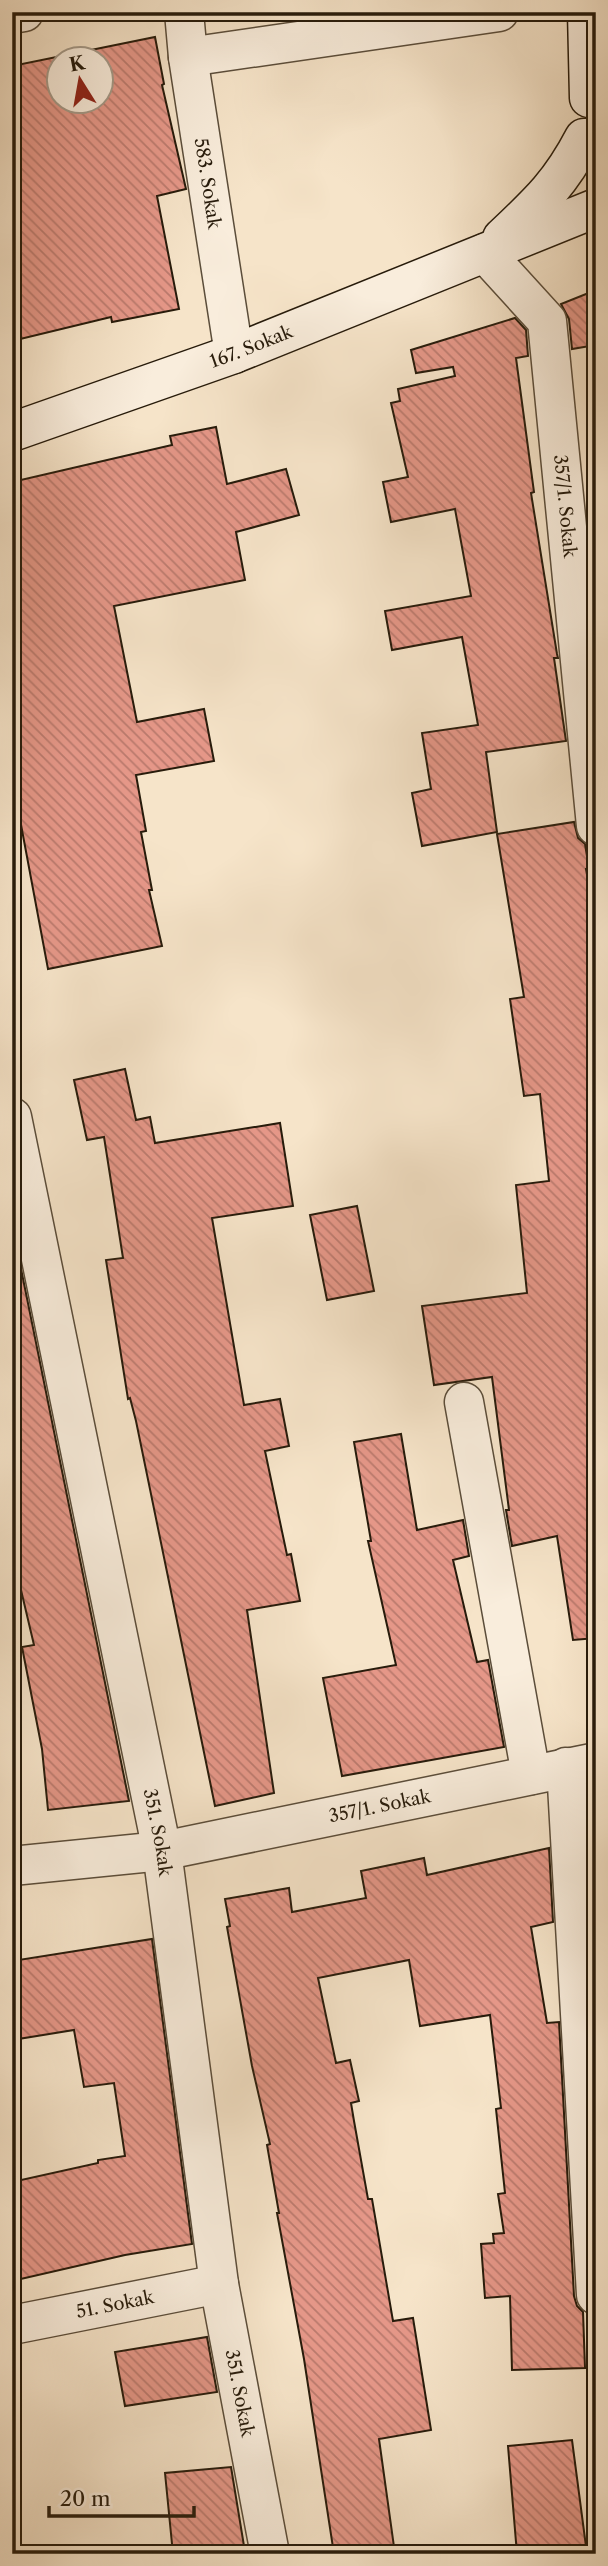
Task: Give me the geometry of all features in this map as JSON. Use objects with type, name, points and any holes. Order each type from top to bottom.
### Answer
[{"type":"street","points":[[12,14],[24,12]]},
{"type":"street","name":"583. Sokak","points":[[184,12],[188,57],[234,354]]},
{"type":"street","points":[[188,57],[499,12]]},
{"type":"street","points":[[485,253],[547,196],[569,166],[590,150],[584,111],[593,93],[587,12]]},
{"type":"street","name":"167. Sokak","points":[[12,432],[234,354],[596,208]]},
{"type":"street","name":"357/1. Sokak","points":[[485,253],[547,321],[596,826]]},
{"type":"street","name":"351. Sokak","points":[[12,1117],[162,1851],[219,2284],[270,2554]]},
{"type":"street","points":[[464,1402],[564,1768],[596,2295]]},
{"type":"street","name":"357/1. Sokak","points":[[12,1866],[162,1851],[564,1768]]},
{"type":"street","name":"51. Sokak","points":[[12,2326],[219,2284]]},
{"type":"building","points":[[155,37],[164,84],[162,85],[186,189],[157,196],[179,309],[112,322],[111,317],[12,341],[12,66],[46,59],[46,116],[116,116],[116,46],[111,46]]},
{"type":"building","points":[[596,290],[596,345],[572,349],[569,319],[561,304]]},
{"type":"building","points":[[515,318],[526,330],[528,356],[516,358],[534,492],[531,493],[558,658],[554,658],[566,741],[486,752],[497,832],[422,846],[412,793],[431,789],[422,733],[478,725],[462,637],[392,650],[385,611],[471,596],[455,509],[391,522],[383,482],[408,477],[391,403],[400,401],[398,389],[455,376],[453,367],[416,373],[411,350]]},
{"type":"building","points":[[216,427],[227,484],[286,469],[299,515],[236,532],[245,580],[114,606],[137,722],[204,709],[214,761],[136,775],[146,831],[141,832],[152,890],[149,890],[162,946],[48,969],[16,798],[12,799],[12,482],[172,445],[170,436]]},
{"type":"building","points":[[574,822],[578,838],[585,844],[589,868],[586,869],[596,926],[596,1638],[573,1640],[557,1536],[512,1546],[492,1377],[434,1385],[422,1306],[527,1293],[516,1185],[549,1181],[540,1094],[524,1096],[510,999],[524,997],[497,834]]},
{"type":"building","points":[[125,1069],[136,1120],[150,1117],[155,1143],[280,1123],[293,1206],[212,1218],[244,1405],[280,1399],[289,1446],[265,1451],[287,1555],[291,1554],[300,1601],[247,1610],[274,1793],[215,1806],[136,1421],[130,1398],[128,1399],[106,1260],[123,1258],[104,1137],[87,1140],[74,1080]]},
{"type":"building","points":[[357,1206],[374,1291],[327,1300],[310,1215]]},
{"type":"building","points":[[18,1254],[129,1801],[48,1810],[42,1749],[22,1647],[34,1645],[12,1552],[12,1255]]},
{"type":"building","points":[[401,1434],[417,1530],[463,1520],[469,1556],[453,1560],[477,1662],[488,1660],[504,1747],[342,1776],[323,1678],[396,1665],[368,1541],[371,1541],[354,1442]]},
{"type":"building","points":[[549,1848],[553,1922],[531,1927],[547,2023],[559,2022],[574,2296],[577,2306],[583,2312],[585,2368],[512,2370],[510,2296],[485,2298],[481,2244],[494,2243],[493,2234],[504,2233],[498,2194],[505,2193],[496,2109],[501,2108],[490,2015],[420,2026],[409,1960],[318,1978],[336,2063],[350,2060],[359,2101],[351,2103],[368,2199],[372,2199],[393,2321],[413,2318],[431,2430],[379,2439],[395,2554],[334,2554],[304,2359],[277,2213],[267,2145],[270,2144],[252,2066],[227,1927],[230,1926],[225,1899],[289,1888],[292,1912],[366,1898],[361,1871],[424,1858],[427,1875]]},
{"type":"building","points":[[152,1939],[192,2244],[125,2255],[12,2281],[12,2182],[98,2163],[98,2160],[125,2156],[114,2083],[84,2087],[74,2030],[12,2040],[12,1961]]},
{"type":"building","points":[[207,2337],[217,2392],[125,2406],[115,2352]]},
{"type":"building","points":[[572,2440],[587,2554],[517,2554],[508,2446]]},
{"type":"building","points":[[231,2467],[245,2552],[173,2554],[165,2473]]}]
